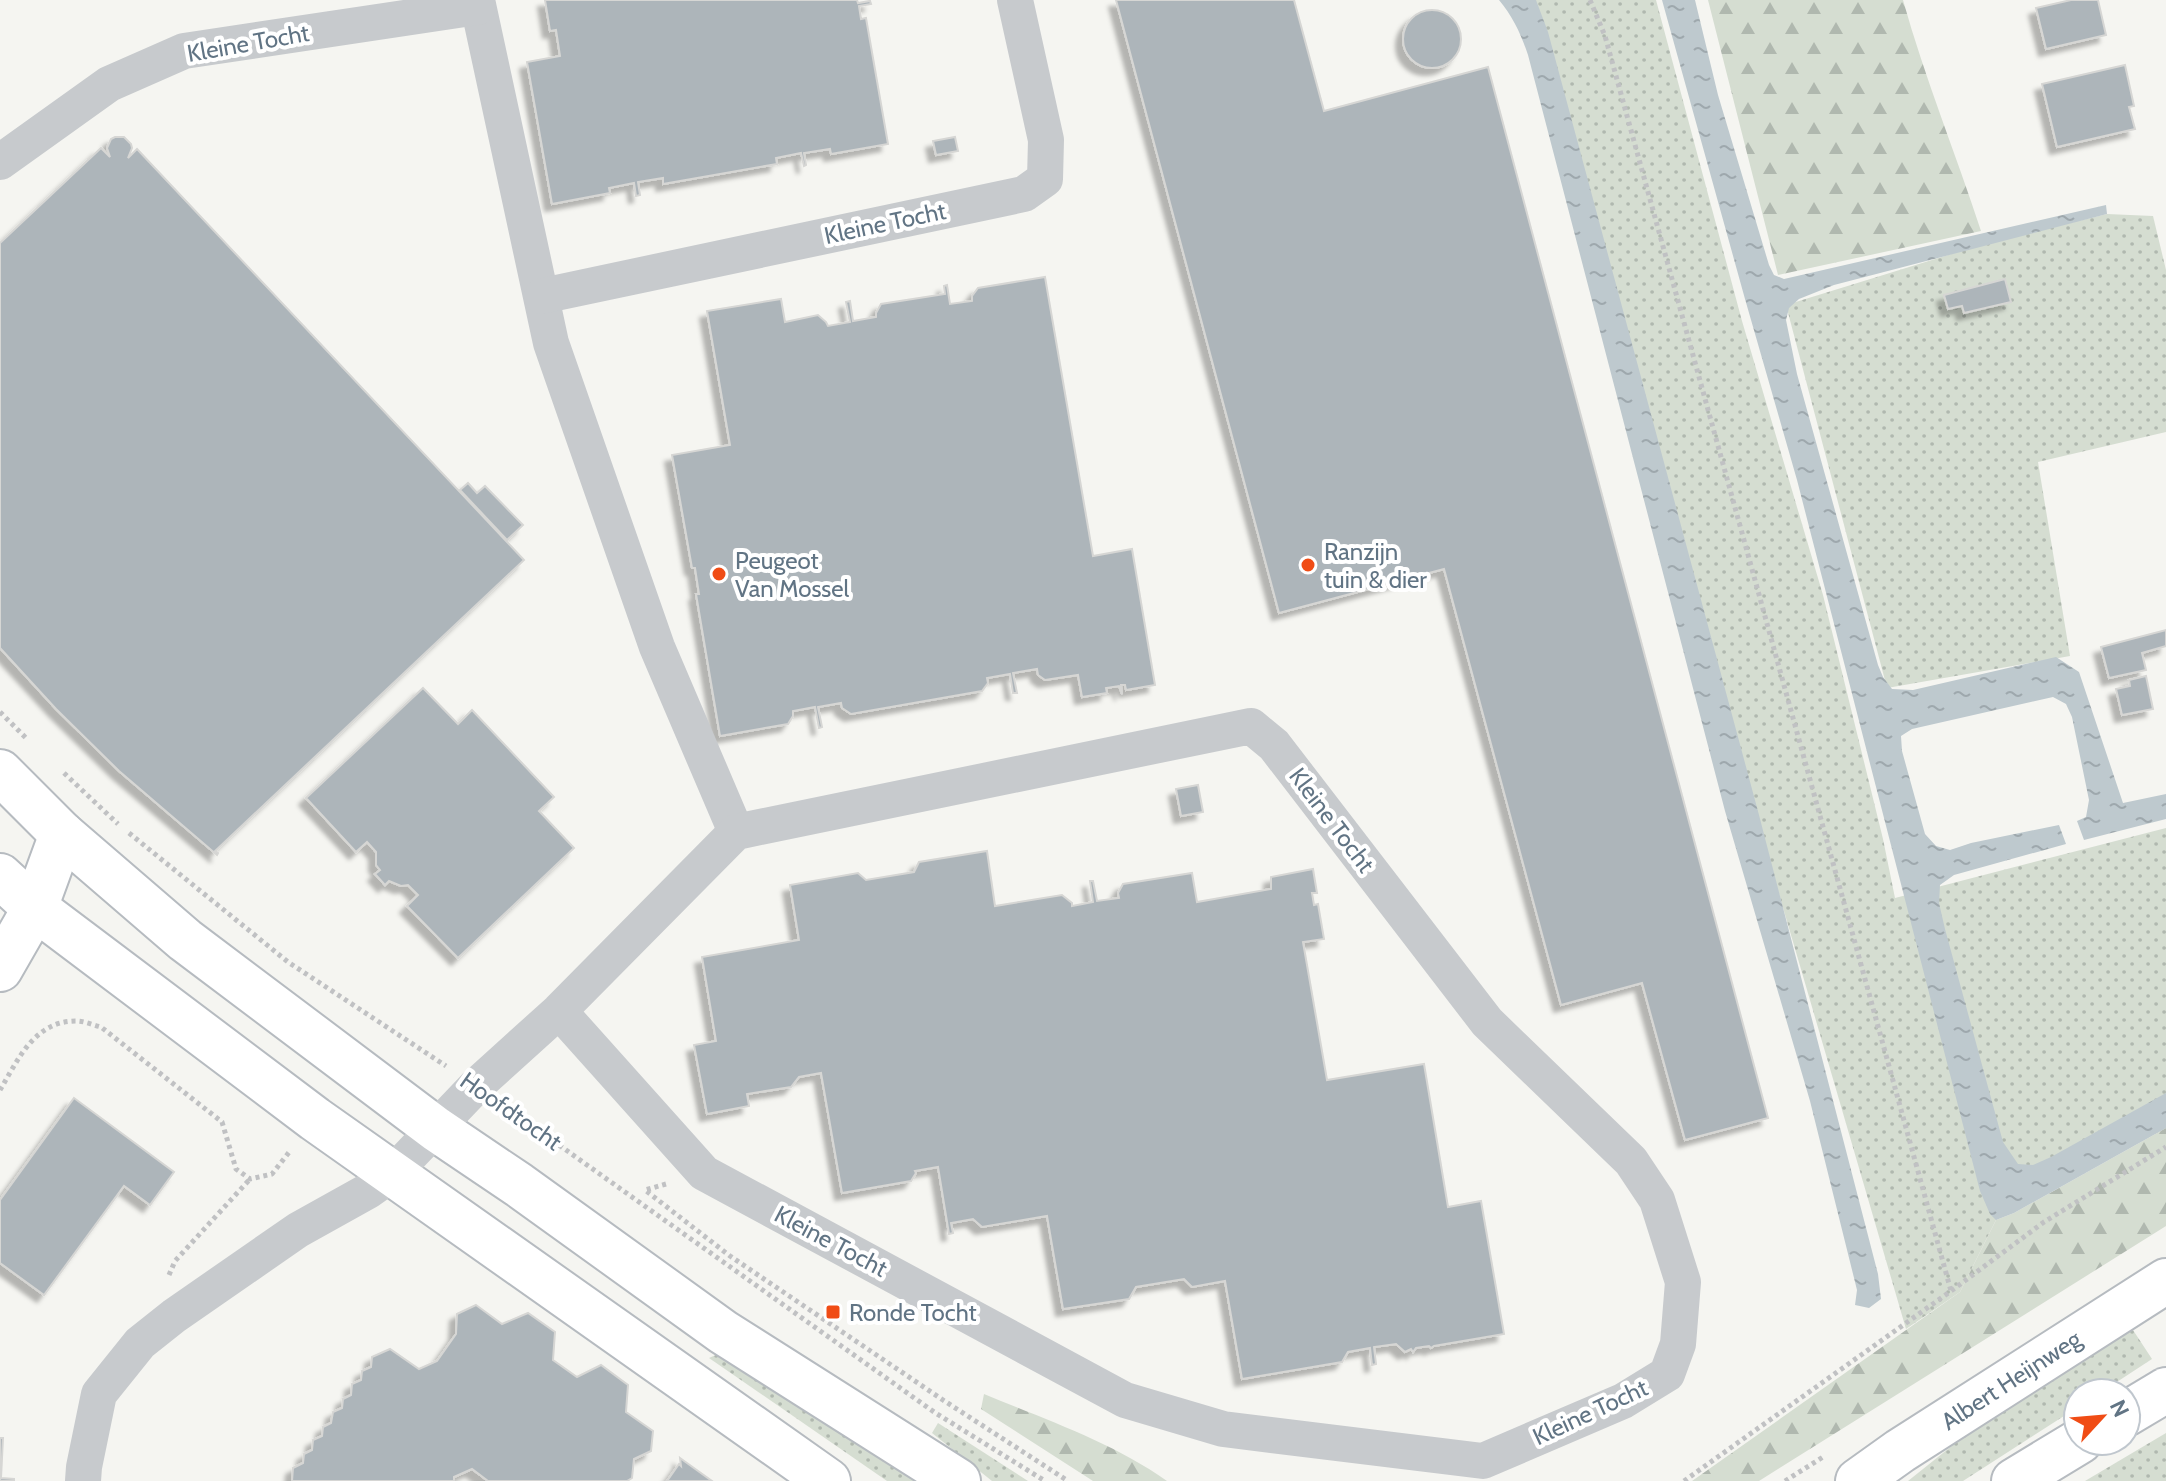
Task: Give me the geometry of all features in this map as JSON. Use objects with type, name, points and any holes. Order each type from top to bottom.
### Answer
[{"type":"main road","points":[[0,772],[62,834],[185,940],[436,1129],[723,1332],[958,1481]]},
{"type":"main road","points":[[0,969],[10,887],[62,834]]},
{"type":"main road","points":[[10,887],[315,1119],[828,1481]]},
{"type":"main road","name":"Albert Heijnweg","points":[[1858,1481],[2166,1281]]},
{"type":"main road","points":[[2142,1404],[2166,1390]]},
{"type":"main road","points":[[2014,1481],[2062,1452]]},
{"type":"street","name":"Kleine Tocht","points":[[542,296],[1024,194],[1045,179],[1046,140],[1015,0]]},
{"type":"street","name":"Kleine Tocht","points":[[0,162],[109,84],[184,51],[477,3],[551,343],[657,647],[736,832],[1251,726],[1274,745],[1487,1022],[1631,1161],[1657,1200],[1683,1282],[1678,1344],[1667,1374],[1623,1401],[1483,1461],[1223,1429],[1125,1400],[704,1173],[559,1011]]},
{"type":"street","points":[[83,1481],[99,1394],[140,1343],[298,1230],[392,1174],[476,1086],[559,1011],[736,832]]},
{"type":"path","points":[[1590,0],[1609,51],[1951,1291]]},
{"type":"path","points":[[0,712],[31,742]]},
{"type":"path","name":"Hoofdtocht","points":[[54,763],[122,828],[288,962],[543,1132],[934,1412],[1045,1481]]},
{"type":"path","points":[[1684,1481],[2044,1222],[2166,1147]]},
{"type":"path","points":[[704,1173],[645,1190],[730,1256],[1068,1481]]},
{"type":"path","points":[[174,1316],[168,1274],[175,1261],[250,1179]]},
{"type":"green space","points":[[1518,0],[1656,0],[1742,321],[1823,595],[1895,898],[2166,828],[2166,1128],[1996,1220],[1960,1292],[1906,1329]]},
{"type":"green space","points":[[1708,0],[1903,0],[1981,231],[1778,275]]},
{"type":"green space","points":[[2107,214],[2153,216],[2166,270],[2166,432],[2038,462],[2070,656],[1887,688],[1786,305],[1987,243]]},
{"type":"green space","points":[[2166,1128],[2166,1226],[1759,1481],[1692,1481],[1960,1292],[1996,1220],[2014,1213]]},
{"type":"green space","points":[[2133,1330],[2152,1359],[2124,1377],[2062,1377],[2062,1417],[1963,1481],[1908,1481],[1998,1409]]},
{"type":"green space","points":[[718,1354],[932,1481],[887,1481],[709,1358]]},
{"type":"green space","points":[[984,1394],[1101,1443],[1167,1481],[1093,1481],[981,1409]]},
{"type":"green space","points":[[938,1423],[1028,1481],[992,1481],[932,1433]]},
{"type":"green space","points":[[2166,1433],[2166,1481],[2085,1481],[2126,1457],[2142,1457],[2142,1447]]},
{"type":"water","points":[[1499,0],[1536,0],[1548,32],[1759,815],[1878,1274],[1881,1299],[1869,1308],[1855,1305],[1857,1290],[1810,1101],[1725,811],[1528,55],[1516,26]]},
{"type":"water","points":[[1662,0],[1695,0],[1718,95],[1774,275],[1784,279],[2106,205],[2107,214],[1834,285],[1799,299],[1789,308],[1786,320],[1797,374],[1878,665],[1892,689],[1913,690],[2056,657],[2079,672],[2123,803],[2166,794],[2166,819],[2084,840],[2077,821],[2086,817],[2089,800],[2072,717],[2066,704],[2053,697],[1912,729],[1901,736],[1902,751],[1925,834],[1936,846],[1950,850],[2059,825],[2066,844],[1954,875],[1940,885],[1939,903],[1945,929],[2003,1142],[2018,1164],[2033,1165],[2051,1157],[2166,1093],[2166,1128],[2014,1213],[1996,1220],[1980,1191],[1797,480]]},
{"type":"building","points":[[545,0],[870,1],[871,4],[859,6],[861,19],[866,18],[888,144],[831,154],[830,149],[804,153],[804,166],[801,153],[776,158],[777,164],[663,184],[663,178],[638,182],[640,195],[636,196],[634,183],[609,188],[610,193],[552,204],[527,62],[560,56],[556,30],[550,31]]},
{"type":"building","points":[[1116,0],[1294,0],[1324,111],[1488,67],[1768,1118],[1685,1140],[1642,983],[1561,1005],[1444,569],[1279,613]]},
{"type":"building","points":[[2071,0],[2098,0],[2106,35],[2046,49],[2036,8]]},
{"type":"building","points":[[1432,10],[1453,18],[1461,39],[1453,60],[1432,68],[1411,60],[1403,39],[1411,18]]},
{"type":"building","points":[[2125,65],[2134,106],[2129,107],[2135,129],[2057,147],[2042,84]]},
{"type":"building","points":[[115,137],[124,137],[131,144],[128,158],[137,149],[524,560],[215,851],[217,855],[119,771],[0,648],[0,243],[101,148],[110,157],[107,148]]},
{"type":"building","points":[[955,137],[958,151],[936,155],[933,141]]},
{"type":"building","points":[[1045,277],[1093,556],[1132,549],[1155,685],[1126,690],[1125,685],[1121,685],[1122,694],[1119,686],[1106,688],[1107,693],[1082,697],[1078,675],[1045,680],[1038,675],[1037,669],[1013,673],[1017,693],[1013,693],[1010,674],[987,678],[988,683],[982,691],[851,714],[842,708],[841,703],[818,707],[822,727],[819,728],[815,707],[793,711],[788,724],[720,736],[696,594],[699,594],[695,568],[692,568],[672,455],[730,445],[707,311],[781,299],[785,322],[818,315],[828,326],[850,322],[846,302],[850,301],[853,321],[876,317],[881,304],[945,294],[944,286],[947,285],[950,304],[972,301],[978,288]]},
{"type":"building","points":[[2005,279],[2011,302],[1964,313],[1962,306],[1948,309],[1944,295]]},
{"type":"building","points":[[468,483],[477,493],[485,486],[523,525],[507,540],[460,490]]},
{"type":"building","points":[[2166,630],[2166,646],[2142,653],[2146,670],[2109,678],[2101,647]]},
{"type":"building","points":[[2146,676],[2153,709],[2122,715],[2116,689],[2130,686],[2129,680]]},
{"type":"building","points":[[423,688],[458,724],[472,710],[554,797],[539,811],[574,848],[458,958],[407,906],[418,895],[408,885],[401,886],[389,881],[385,885],[375,874],[380,870],[376,865],[376,852],[367,842],[356,852],[306,798]]},
{"type":"building","points":[[1198,785],[1203,812],[1181,816],[1176,789]]},
{"type":"building","points":[[987,851],[995,906],[1062,895],[1072,906],[1093,902],[1090,881],[1093,881],[1097,901],[1119,898],[1123,884],[1192,873],[1197,902],[1271,889],[1271,877],[1313,869],[1317,893],[1312,893],[1314,905],[1318,904],[1324,939],[1303,942],[1327,1080],[1424,1064],[1448,1207],[1481,1201],[1504,1334],[1416,1348],[1413,1352],[1411,1349],[1405,1352],[1396,1344],[1374,1347],[1376,1364],[1372,1365],[1370,1348],[1348,1352],[1342,1362],[1242,1379],[1225,1281],[1192,1287],[1184,1279],[1136,1287],[1129,1299],[1063,1309],[1047,1216],[982,1227],[973,1219],[951,1223],[953,1233],[949,1234],[938,1167],[915,1171],[911,1181],[842,1193],[821,1073],[799,1077],[791,1087],[747,1094],[749,1106],[707,1114],[694,1045],[716,1041],[702,957],[799,940],[790,885],[858,873],[866,880],[914,872],[919,862]]},
{"type":"building","points":[[74,1098],[174,1172],[150,1205],[124,1186],[44,1295],[0,1263],[0,1200]]},
{"type":"building","points":[[476,1305],[502,1324],[528,1313],[555,1332],[553,1360],[577,1377],[601,1365],[628,1385],[626,1412],[653,1431],[651,1451],[634,1459],[632,1478],[627,1481],[488,1481],[472,1469],[454,1477],[454,1481],[292,1481],[293,1468],[303,1463],[304,1454],[312,1450],[313,1440],[322,1436],[323,1427],[331,1423],[333,1412],[342,1408],[343,1399],[351,1395],[352,1384],[361,1380],[362,1371],[371,1367],[372,1357],[390,1349],[419,1369],[437,1361],[456,1334],[457,1314]]},
{"type":"building","points":[[0,1438],[3,1438],[1,1478],[14,1481],[0,1481]]},
{"type":"building","points":[[680,1458],[712,1481],[667,1481],[679,1464],[681,1466]]},
{"type":"place","name":"Ranzijn tuin & dier","points":[[1308,565]]},
{"type":"place","name":"Peugeot Van Mossel","points":[[719,574]]},
{"type":"place","name":"Ronde Tocht","points":[[833,1312]]}]
